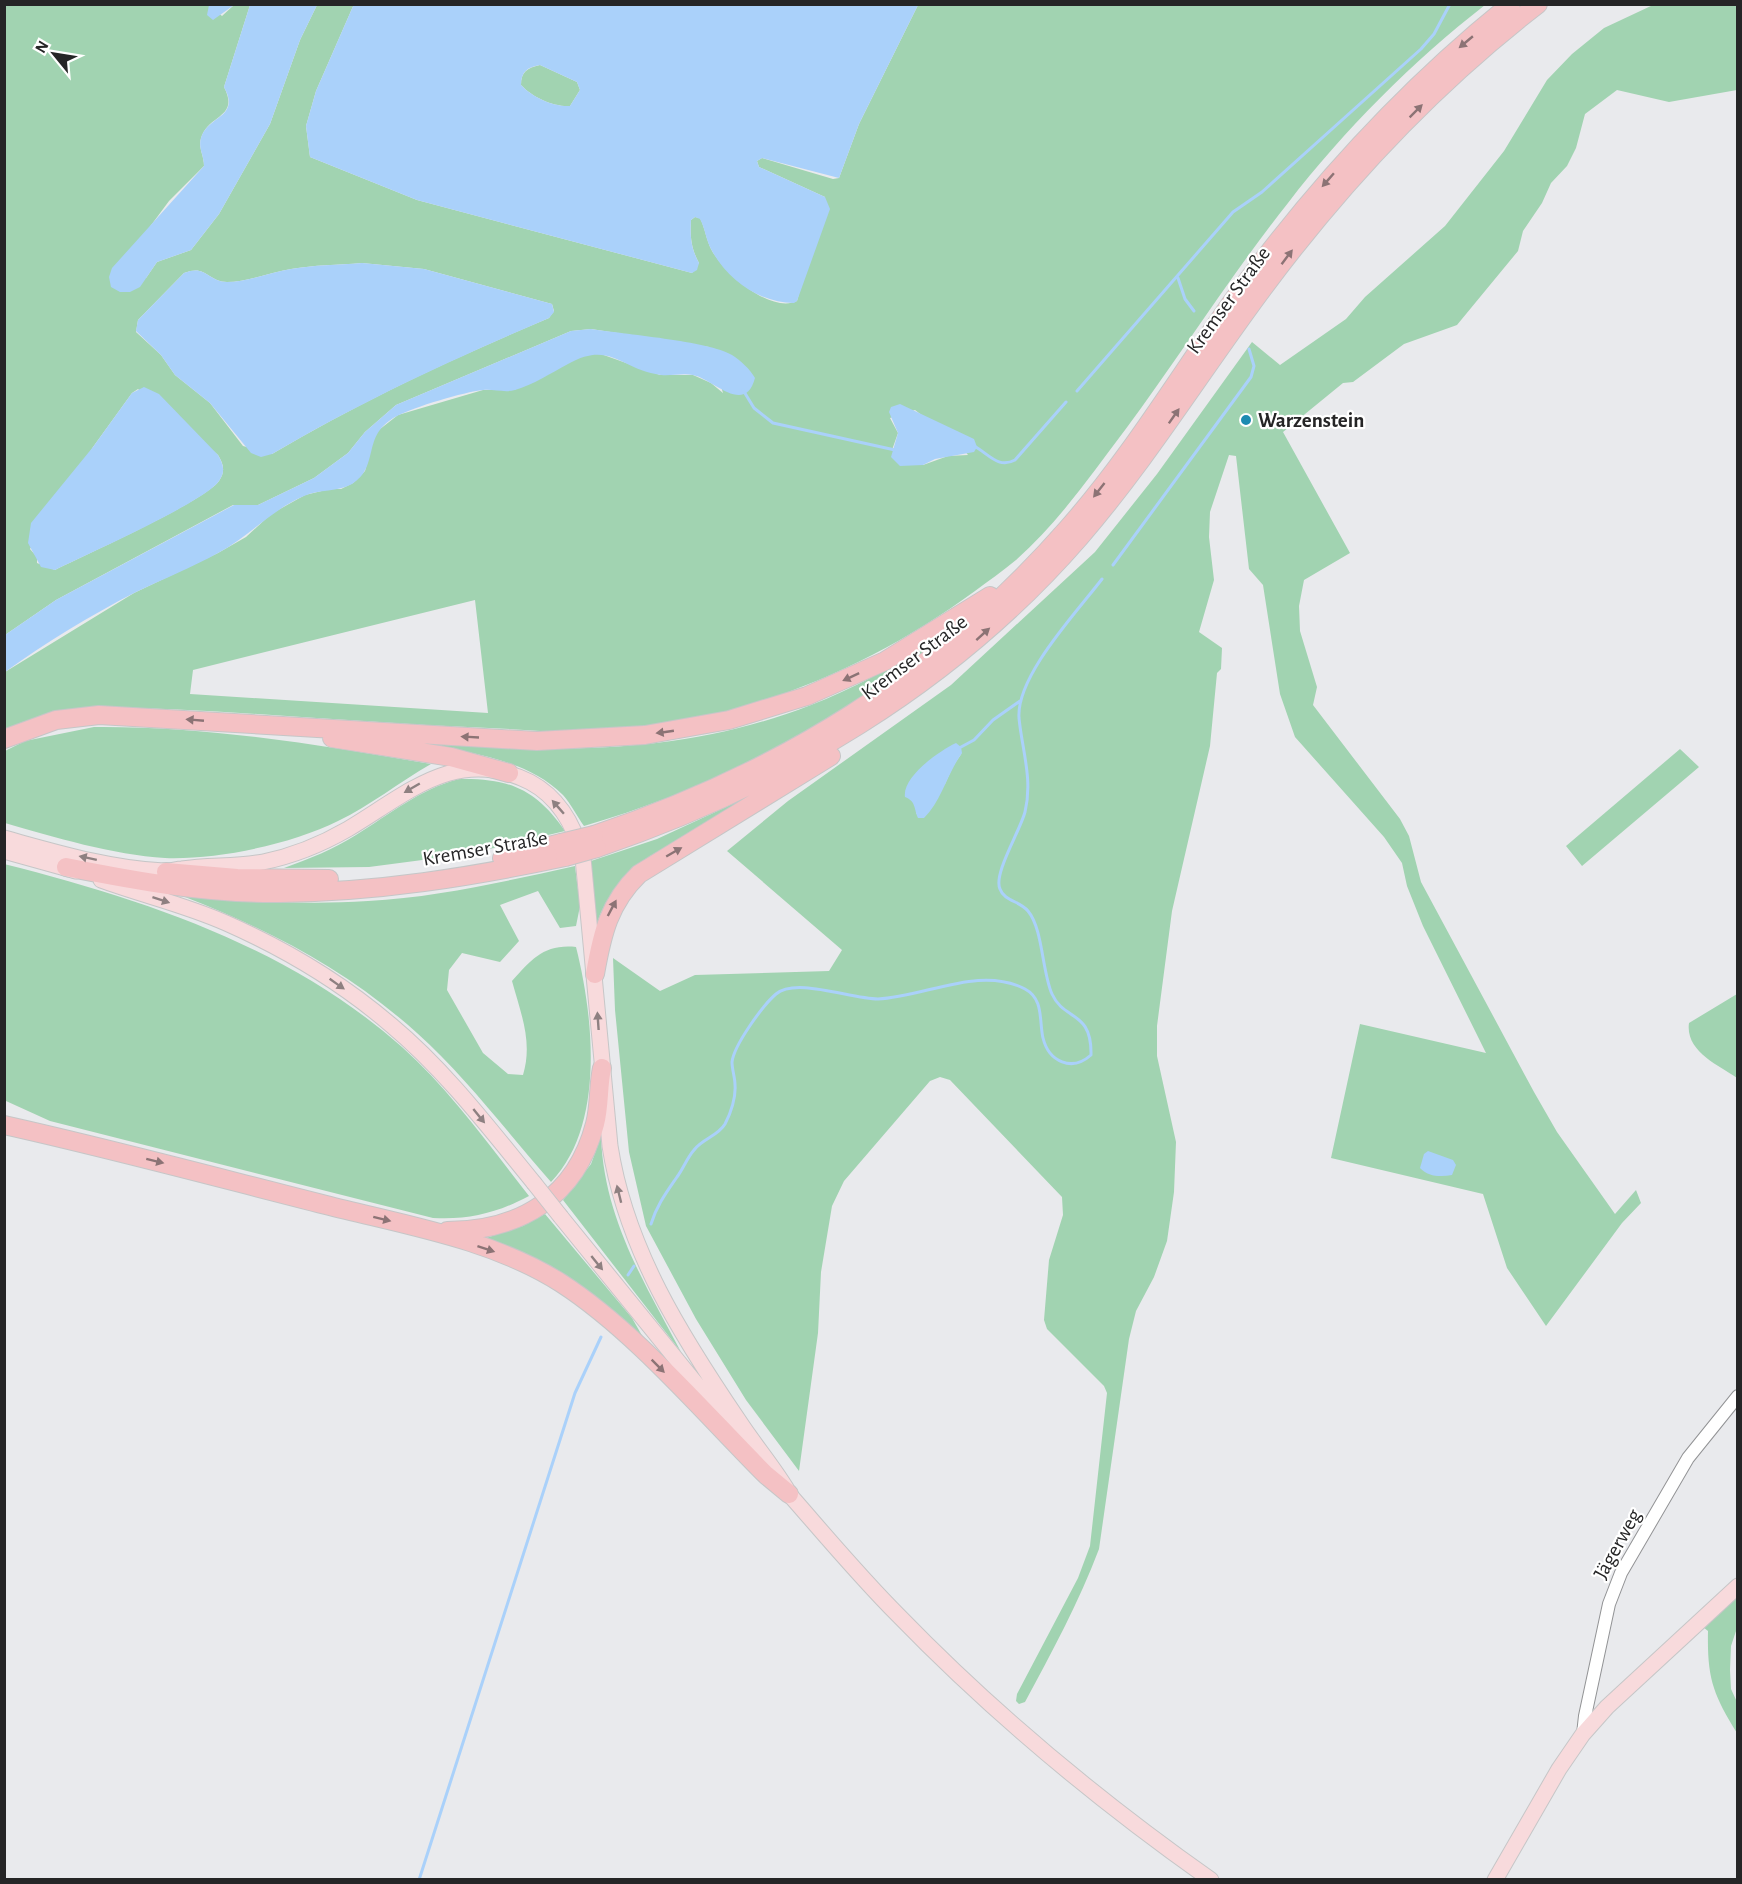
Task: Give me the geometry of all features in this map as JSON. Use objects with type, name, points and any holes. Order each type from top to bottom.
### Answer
[{"type":"highway","name":"Kremser Straße","points":[[596,841],[688,802],[783,756],[825,732],[879,697],[945,647],[1027,572],[1068,539],[1235,298],[1306,206],[1414,89],[1511,4]]},
{"type":"highway","name":"Kremser Straße","points":[[66,867],[132,880],[278,893],[367,889],[468,877],[691,814],[774,776],[846,734],[938,672],[1006,613],[1068,539],[1140,463],[1256,298],[1332,201],[1425,102],[1463,66],[1538,4]]},
{"type":"highway","points":[[4,739],[56,720],[99,715],[253,725],[322,726],[537,741],[609,739],[689,729],[771,708],[845,680],[930,634],[1027,572]]},
{"type":"highway","points":[[595,974],[608,915],[627,886],[639,874],[828,759],[925,686],[938,672]]},
{"type":"highway","points":[[253,725],[450,757],[509,773]]},
{"type":"highway","name":"Kremser Straße","points":[[166,872],[267,879],[363,877],[451,867],[563,850]]},
{"type":"highway","points":[[430,1231],[468,1231],[503,1225],[531,1212],[561,1189],[576,1168],[591,1138],[599,1103],[602,1068]]},
{"type":"highway","points":[[4,1113],[63,1138]]},
{"type":"highway","points":[[4,1125],[430,1231],[514,1258],[537,1269],[580,1296],[623,1332],[766,1475],[789,1494]]},
{"type":"main road","points":[[4,837],[86,858],[166,872],[238,866],[295,853],[347,829],[417,785],[436,776],[471,769],[509,773],[545,793],[566,816],[574,829],[586,879],[602,1068],[615,1176],[622,1206],[639,1250],[695,1354],[789,1494]]},
{"type":"main road","points":[[4,851],[66,867],[223,922],[299,960],[331,980],[391,1025],[416,1047],[474,1110],[726,1421],[889,1606],[997,1711],[1104,1800],[1211,1880]]},
{"type":"main road","points":[[1495,1880],[1559,1769],[1583,1734],[1607,1707],[1737,1586]]},
{"type":"street","name":"Jägerweg","points":[[1583,1734],[1585,1716],[1614,1589],[1688,1458],[1737,1396]]},
{"type":"green space","points":[[354,4],[316,91],[306,126],[310,157],[417,200],[692,273],[699,263],[692,242],[691,220],[695,217],[700,218],[711,249],[736,279],[761,296],[774,302],[786,303],[797,301],[825,197],[759,167],[757,161],[762,158],[833,179],[839,178],[859,124],[918,5],[1485,5],[1406,73],[1332,149],[1246,259],[1100,464],[1046,530],[1001,572],[930,622],[884,649],[835,673],[785,693],[734,709],[681,721],[628,729],[552,732],[196,710],[99,707],[54,713],[5,731],[5,672],[134,593],[246,537],[271,514],[305,495],[330,489],[341,489],[353,483],[365,471],[375,433],[398,415],[483,390],[514,390],[583,355],[598,353],[660,375],[693,375],[711,383],[723,393],[709,347],[591,329],[571,331],[396,405],[365,432],[348,453],[314,478],[258,505],[233,505],[56,600],[5,635],[5,5],[209,5],[222,16],[234,5],[250,5],[224,87],[228,105],[226,110],[205,130],[201,138],[204,166],[169,201],[149,228],[146,278],[157,262],[191,250],[219,214],[270,124],[300,40],[317,5]],"holes":[[[362,263],[424,269],[552,304],[554,311],[549,318],[408,381],[272,454],[243,446],[210,403],[175,375],[161,355],[136,332],[138,320],[184,273],[197,270],[227,282],[283,270]],[[138,389],[218,455],[223,467],[219,481],[209,490],[169,514],[55,570],[37,563],[37,557],[30,549],[93,447],[132,393]],[[915,410],[928,420],[946,427],[968,455],[948,456],[923,465],[892,450],[898,433],[890,418]],[[475,600],[488,713],[190,694],[193,670]]]},
{"type":"green space","points":[[1653,5],[1737,5],[1737,90],[1669,102],[1617,90],[1585,114],[1576,148],[1567,166],[1551,183],[1542,203],[1523,231],[1518,251],[1457,325],[1404,344],[1353,382],[1343,383],[1283,432],[1350,553],[1304,580],[1299,606],[1300,631],[1317,687],[1313,705],[1400,819],[1409,836],[1421,882],[1557,1132],[1615,1214],[1636,1190],[1641,1203],[1622,1223],[1546,1326],[1507,1268],[1483,1194],[1331,1158],[1360,1024],[1486,1053],[1423,926],[1407,886],[1402,863],[1384,837],[1295,737],[1280,694],[1263,585],[1249,569],[1236,456],[1229,455],[1210,512],[1209,537],[1214,580],[1199,632],[1222,648],[1221,669],[1217,673],[1210,746],[1172,911],[1157,1026],[1157,1056],[1176,1142],[1174,1192],[1167,1241],[1154,1277],[1136,1311],[1129,1339],[1099,1549],[1055,1646],[1025,1702],[1019,1704],[1016,1701],[1017,1694],[1078,1578],[1090,1546],[1107,1393],[1104,1386],[1047,1329],[1044,1320],[1049,1260],[1063,1215],[1062,1197],[950,1080],[940,1077],[930,1081],[844,1181],[832,1206],[821,1272],[818,1333],[799,1471],[746,1400],[696,1319],[646,1226],[629,1152],[615,1010],[613,958],[660,991],[695,975],[829,971],[842,950],[727,851],[788,801],[951,685],[1095,552],[1157,474],[1252,342],[1280,365],[1346,319],[1365,297],[1445,226],[1504,151],[1547,80],[1572,54],[1604,28]],"holes":[[[962,753],[945,784],[916,814],[916,806],[911,799]]]},
{"type":"green space","points":[[540,65],[577,82],[580,90],[570,106],[557,105],[543,100],[521,85],[526,71]]},
{"type":"green space","points":[[933,644],[854,703],[768,753],[678,794],[584,826],[563,795],[534,774],[500,760],[428,744],[574,748],[622,746],[716,733],[763,721],[827,699]]},
{"type":"green space","points":[[94,727],[221,733],[431,764],[338,821],[299,837],[230,853],[185,858],[145,856],[84,845],[5,823],[5,751],[25,741]]},
{"type":"green space","points":[[1680,749],[1699,767],[1582,866],[1566,846]]},
{"type":"green space","points":[[459,779],[493,781],[520,789],[543,805],[565,831],[468,854],[369,867],[284,868],[339,845],[418,796]]},
{"type":"green space","points":[[774,785],[641,863],[625,877],[612,894],[597,923],[591,861],[657,839]]},
{"type":"green space","points":[[4,864],[111,894],[163,912],[265,955],[313,982],[359,1012],[420,1064],[468,1118],[529,1196],[506,1207],[482,1214],[459,1218],[433,1218],[50,1121],[6,1101]]},
{"type":"green space","points":[[575,866],[580,906],[576,926],[560,928],[538,891],[500,905],[519,941],[500,962],[462,953],[449,970],[447,990],[483,1053],[508,1074],[523,1075],[527,1051],[526,1039],[512,981],[533,960],[547,951],[555,948],[576,947],[587,1006],[590,1038],[587,1102],[580,1132],[568,1159],[551,1182],[452,1068],[391,1010],[336,971],[278,938],[185,897],[300,903],[394,899],[472,888]]},
{"type":"green space","points":[[1737,994],[1737,1078],[1697,1049],[1689,1033],[1689,1023]]},
{"type":"green space","points":[[601,1137],[610,1195],[628,1249],[681,1352],[563,1200],[591,1164]]},
{"type":"green space","points":[[545,1214],[632,1318],[644,1339],[570,1279],[531,1256],[486,1238],[523,1226]]},
{"type":"green space","points":[[1737,1595],[1737,1628],[1731,1646],[1730,1670],[1731,1689],[1737,1702],[1737,1733],[1713,1685],[1710,1674],[1708,1631],[1703,1627]]},
{"type":"water","points":[[209,4],[234,5],[213,20],[207,15]]},
{"type":"water","points":[[354,4],[918,4],[859,124],[839,178],[762,158],[757,161],[759,167],[825,197],[830,209],[797,301],[794,303],[769,299],[735,280],[718,260],[709,245],[700,219],[695,217],[691,220],[691,238],[699,263],[697,270],[692,273],[417,200],[310,157],[306,126],[316,91]],"holes":[[[540,65],[577,82],[580,90],[570,106],[557,105],[543,100],[521,85],[526,71]]]},
{"type":"water","points":[[250,5],[317,5],[300,40],[270,124],[219,214],[191,250],[157,262],[140,287],[130,292],[120,292],[111,287],[109,277],[112,268],[204,166],[201,138],[205,130],[222,116],[229,105],[224,87]]},
{"type":"water","points":[[362,263],[424,269],[552,304],[554,312],[549,318],[408,382],[272,454],[261,457],[251,453],[210,403],[175,375],[161,355],[136,331],[138,320],[184,273],[197,270],[227,282],[283,270]]},
{"type":"water","points":[[591,329],[685,342],[721,350],[739,360],[755,378],[750,389],[744,394],[736,395],[693,375],[661,375],[647,372],[616,359],[595,355],[583,357],[522,388],[507,391],[475,391],[405,412],[378,432],[366,468],[361,477],[352,484],[310,494],[292,502],[229,547],[102,610],[5,672],[5,635],[56,600],[234,505],[258,505],[314,478],[348,453],[365,432],[396,405],[571,331]]},
{"type":"water","points":[[144,387],[159,394],[218,455],[223,468],[219,481],[192,502],[143,528],[55,570],[41,567],[28,543],[31,523],[93,447],[132,393]]},
{"type":"water","points":[[900,404],[974,439],[977,447],[974,452],[935,459],[923,465],[900,466],[891,457],[898,433],[889,412],[891,407]]},
{"type":"water","points":[[956,743],[961,747],[962,753],[930,811],[924,818],[918,818],[913,803],[905,797],[909,781],[932,758]]},
{"type":"water","points":[[1428,1151],[1453,1160],[1456,1165],[1452,1175],[1435,1176],[1420,1168],[1424,1154]]},
{"type":"waterway","points":[[1077,391],[1233,212],[1262,192],[1421,49],[1434,34],[1450,4]]},
{"type":"waterway","points":[[1178,278],[1185,299],[1194,311]]},
{"type":"waterway","points":[[1113,565],[1251,377],[1254,366],[1249,349]]},
{"type":"waterway","points":[[743,390],[754,408],[773,423],[895,450]]},
{"type":"waterway","points":[[974,446],[999,462],[1015,460],[1066,402]]},
{"type":"waterway","points":[[651,1224],[662,1199],[697,1146],[718,1132],[725,1124],[735,1095],[732,1062],[734,1055],[750,1026],[764,1007],[776,994],[785,989],[810,988],[878,999],[971,981],[1008,982],[1025,989],[1035,998],[1040,1011],[1043,1038],[1050,1053],[1062,1062],[1069,1063],[1076,1063],[1091,1055],[1087,1030],[1082,1023],[1057,1003],[1052,994],[1040,939],[1033,919],[1025,908],[1002,893],[999,882],[1000,873],[1025,812],[1027,800],[1027,776],[1019,718],[1021,701],[1027,683],[1050,645],[1102,579]]},
{"type":"waterway","points":[[961,747],[974,740],[993,720],[1020,701]]},
{"type":"waterway","points":[[628,1275],[634,1266]]},
{"type":"waterway","points":[[419,1880],[575,1393],[601,1337]]},
{"type":"place","name":"Warzenstein","points":[[1246,420]]}]
